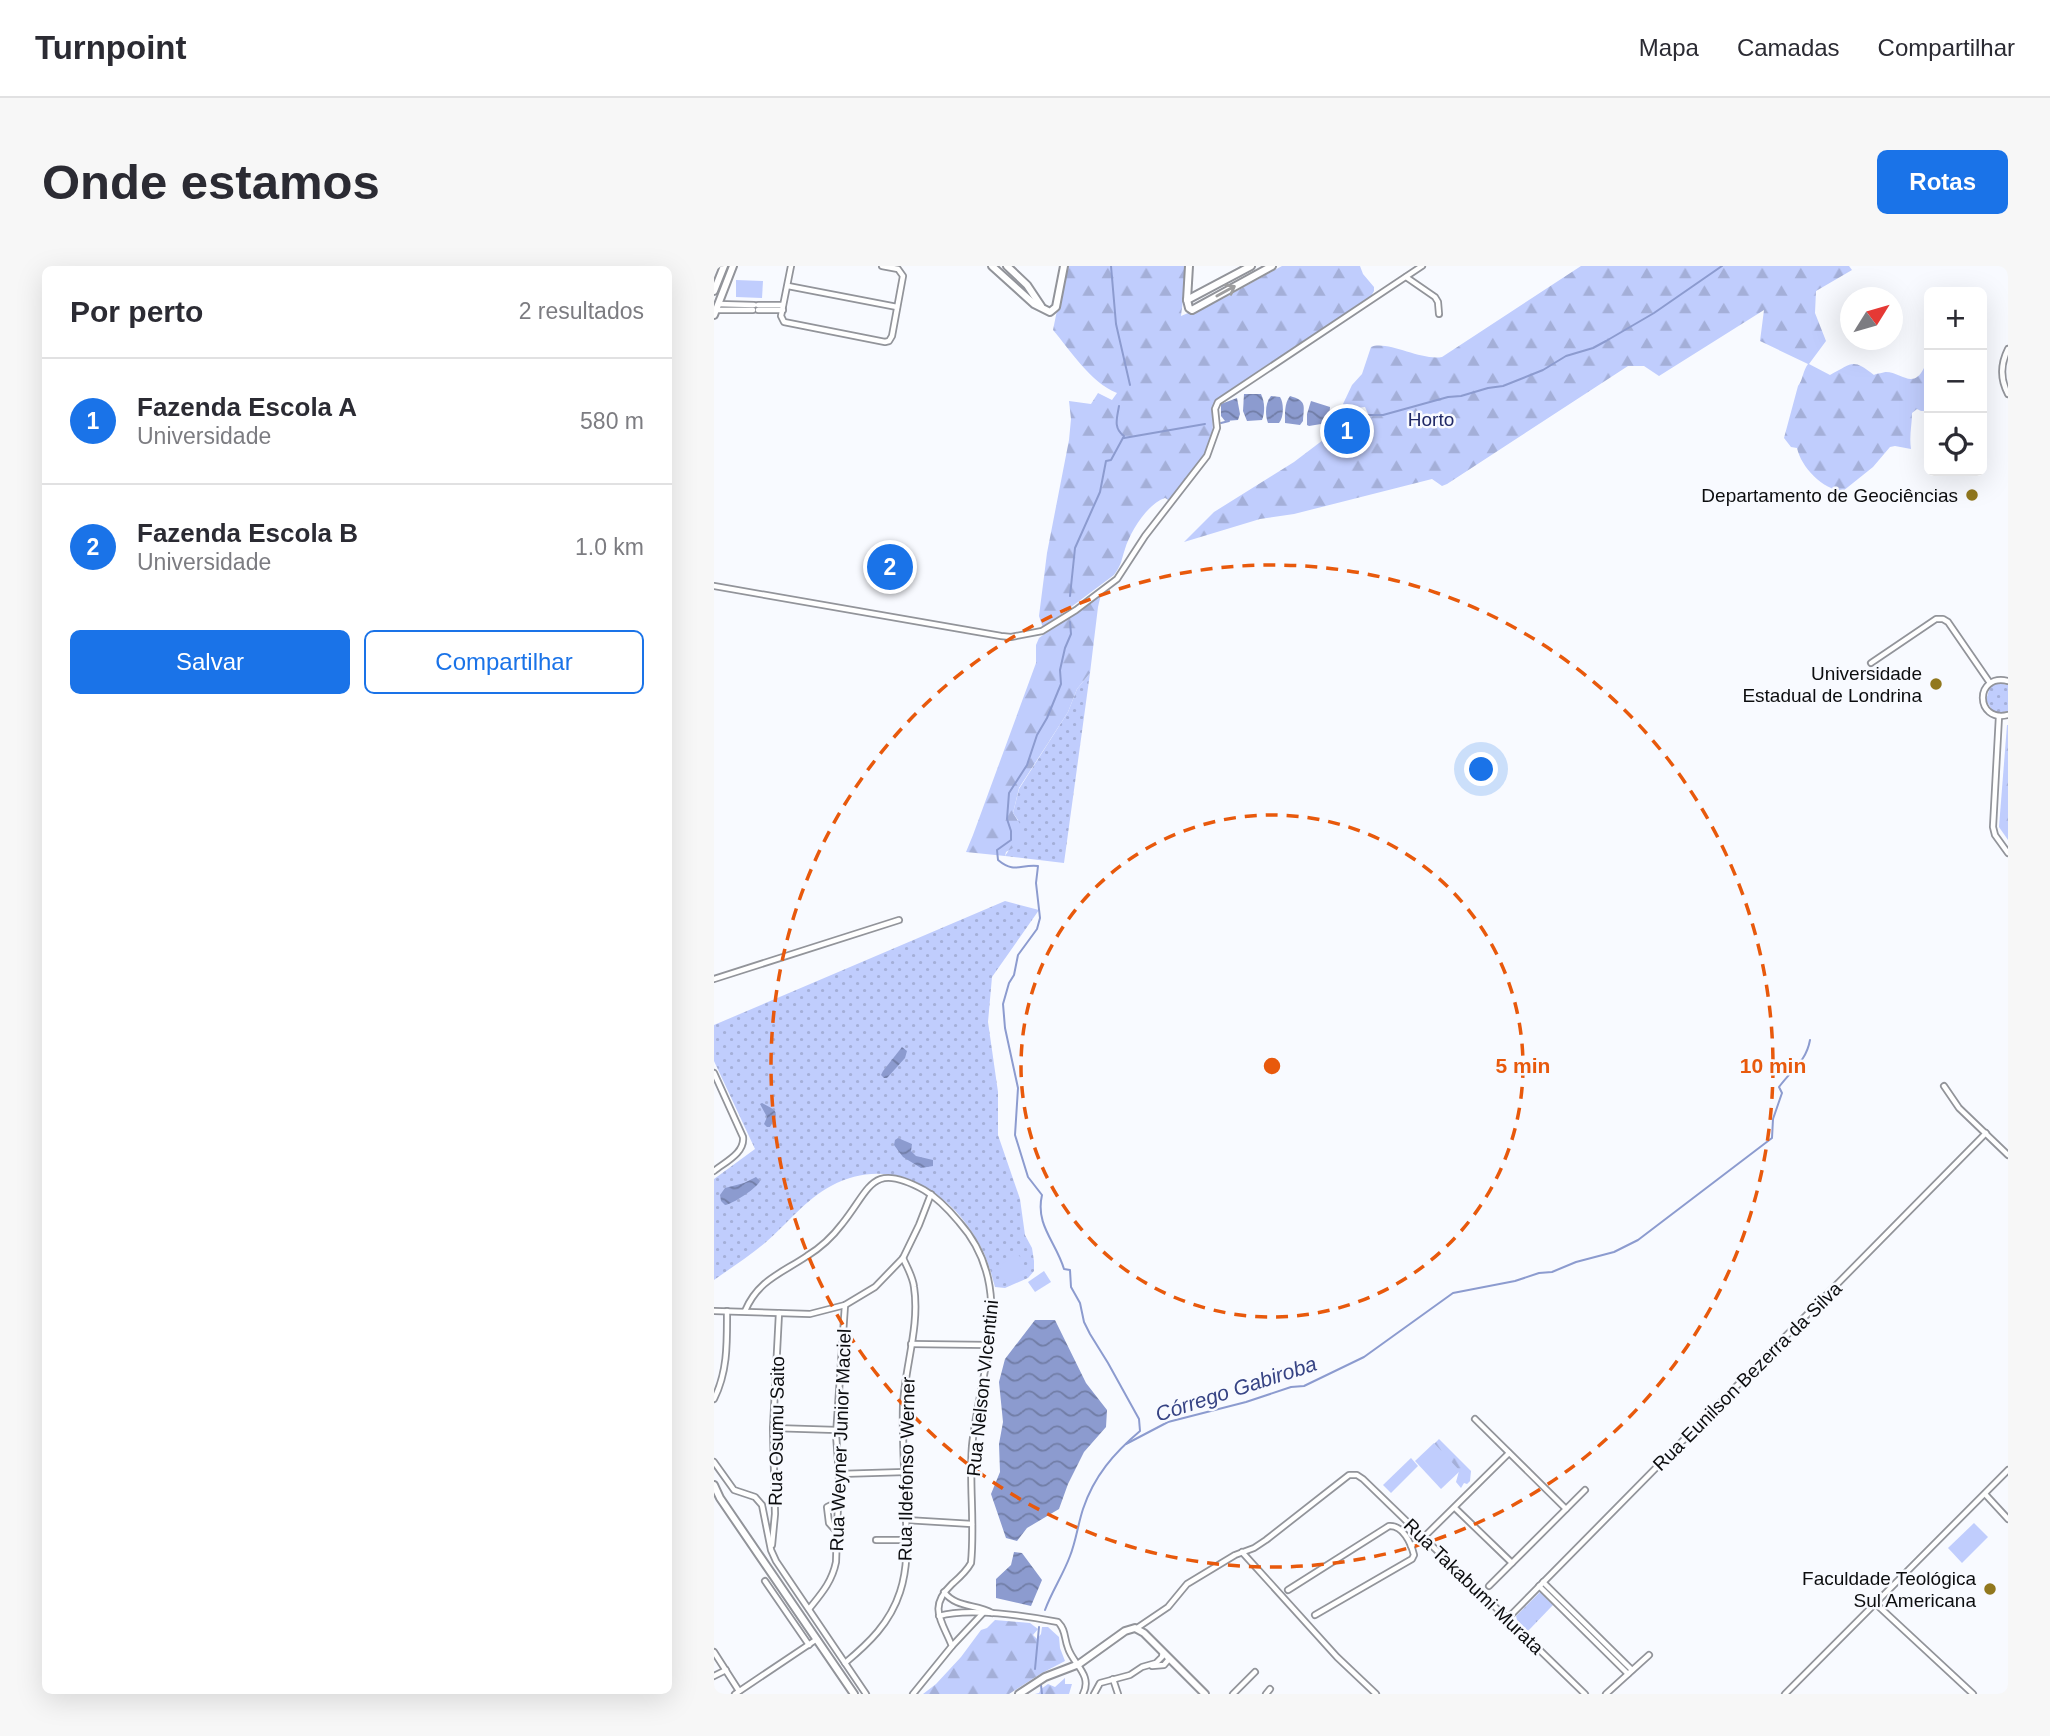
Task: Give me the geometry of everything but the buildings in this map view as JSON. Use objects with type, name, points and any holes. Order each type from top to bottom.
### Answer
[{"type":"street","points":[[714,291],[724,266]]},
{"type":"street","points":[[733,266],[716,310],[783,307]]},
{"type":"street","points":[[791,266],[781,318],[785,323],[885,342],[892,336],[903,279],[898,269],[882,266]]},
{"type":"street","points":[[992,266],[1027,299],[1050,312],[1056,307],[1064,266]]},
{"type":"street","points":[[1007,266],[1027,285],[1042,307]]},
{"type":"street","points":[[1189,266],[1187,300],[1192,310],[1272,266]]},
{"type":"street","points":[[1187,300],[1251,266]]},
{"type":"street","points":[[714,586],[1001,636],[1011,637],[1042,631],[1076,610],[1117,579],[1145,536],[1206,456],[1217,428],[1215,409],[1219,402],[1422,266]]},
{"type":"street","points":[[1406,276],[1438,302],[1438,314]]},
{"type":"street","points":[[788,286],[897,307]]},
{"type":"street","points":[[2008,349],[2001,371],[2008,394]]},
{"type":"street","points":[[1871,663],[1936,619],[1943,619],[1948,622],[1990,683]]},
{"type":"street","points":[[2008,681],[2002,679],[1990,683],[1983,691],[1983,702],[1989,712],[1998,716],[2008,715]]},
{"type":"street","points":[[1998,716],[1993,827],[2008,853]]},
{"type":"street","points":[[714,979],[899,920]]},
{"type":"street","points":[[714,1073],[744,1144],[742,1149],[714,1171]]},
{"type":"street","points":[[1944,1086],[1959,1108],[2008,1155]]},
{"type":"street","name":"Rua Eunilson Bezerra da Silva","points":[[1507,1618],[1986,1133]]},
{"type":"street","name":"Rua Nelson VIcentini","points":[[745,1311],[761,1285],[809,1255],[836,1231],[872,1183],[882,1178],[892,1177],[931,1194],[946,1206],[969,1232],[985,1263],[993,1302],[989,1345],[972,1448],[971,1563],[944,1592]]},
{"type":"street","points":[[714,1311],[810,1314],[845,1305],[875,1287],[903,1258],[931,1194]]},
{"type":"street","name":"Rua Ildefonso Werner","points":[[845,1663],[870,1643],[888,1620],[895,1606],[905,1569],[903,1405],[915,1318],[915,1289],[903,1258]]},
{"type":"street","name":"Rua Weyner Junior Maciel","points":[[809,1609],[829,1585],[834,1574],[839,1501],[836,1430],[845,1305]]},
{"type":"street","points":[[714,1399],[719,1390],[726,1360],[727,1311]]},
{"type":"street","name":"Rua Osumu Saito","points":[[771,1550],[775,1514],[773,1428],[779,1313]]},
{"type":"street","points":[[911,1344],[989,1345]]},
{"type":"street","points":[[1475,1419],[1566,1508]]},
{"type":"street","points":[[773,1428],[836,1430]]},
{"type":"street","points":[[1423,1537],[1509,1453]]},
{"type":"street","points":[[714,1462],[734,1490],[759,1500],[776,1561],[866,1694]]},
{"type":"street","points":[[1785,1694],[2008,1470]]},
{"type":"street","points":[[839,1474],[905,1472]]},
{"type":"street","name":"Rua Takabumi Murata","points":[[1242,1552],[1266,1540],[1349,1475],[1357,1475],[1585,1694]]},
{"type":"street","points":[[714,1485],[720,1498],[854,1694]]},
{"type":"street","points":[[1489,1586],[1585,1490]]},
{"type":"street","points":[[1985,1494],[2008,1519]]},
{"type":"street","points":[[837,1532],[829,1523],[827,1507],[839,1501]]},
{"type":"street","points":[[1455,1507],[1512,1563]]},
{"type":"street","points":[[765,1518],[775,1514]]},
{"type":"street","points":[[906,1520],[972,1524]]},
{"type":"street","points":[[1411,1546],[1438,1523]]},
{"type":"street","points":[[1288,1590],[1389,1526],[1399,1528],[1411,1546],[1414,1555],[1412,1559],[1315,1615]]},
{"type":"street","points":[[1431,1531],[1434,1547]]},
{"type":"street","points":[[876,1540],[906,1540]]},
{"type":"street","points":[[1019,1694],[1045,1677],[1079,1664],[1125,1631],[1137,1628],[1168,1607],[1187,1584],[1242,1552],[1337,1657],[1376,1694]]},
{"type":"street","points":[[765,1581],[809,1645]]},
{"type":"street","points":[[1541,1584],[1630,1672]]},
{"type":"street","points":[[952,1646],[939,1616],[938,1603],[944,1592],[956,1603],[984,1611],[1058,1622],[1064,1629],[1068,1650],[1079,1664],[1086,1682],[1083,1694]]},
{"type":"street","points":[[1875,1603],[1973,1694]]},
{"type":"street","points":[[939,1616],[955,1612],[984,1611]]},
{"type":"street","points":[[913,1694],[984,1611]]},
{"type":"street","points":[[1137,1628],[1205,1694]]},
{"type":"street","points":[[714,1652],[737,1692],[817,1639]]},
{"type":"street","points":[[1094,1694],[1100,1684],[1130,1675],[1160,1660],[1163,1653]]},
{"type":"street","points":[[1606,1694],[1649,1655]]},
{"type":"street","points":[[1147,1665],[1164,1665],[1169,1659]]},
{"type":"street","points":[[714,1676],[726,1670]]},
{"type":"street","points":[[1233,1694],[1255,1672]]},
{"type":"street","points":[[1113,1679],[1118,1694]]},
{"type":"green space","points":[[1066,266],[1187,266],[1181,316],[1224,298],[1282,266],[1360,266],[1374,291],[1370,298],[1215,401],[1211,440],[1194,472],[1170,501],[1165,498],[1159,501],[1140,519],[1127,542],[1114,575],[1043,628],[1039,616],[1047,553],[1069,440],[1069,401],[1091,404],[1098,393],[1112,400],[1117,393],[1090,374],[1053,330]]},
{"type":"green space","name":"Horto","points":[[1581,266],[1849,266],[1852,270],[1816,291],[1815,313],[1826,341],[1809,364],[1830,375],[1856,364],[1874,375],[1886,372],[1911,379],[1916,378],[1924,368],[1924,411],[1917,409],[1912,413],[1911,449],[1890,447],[1873,467],[1843,491],[1828,487],[1808,470],[1797,448],[1791,447],[1784,438],[1798,386],[1808,364],[1760,341],[1764,310],[1659,376],[1644,366],[1628,366],[1442,486],[1432,479],[1294,514],[1260,519],[1184,542],[1214,512],[1294,462],[1323,440],[1336,433],[1354,429],[1368,420],[1365,407],[1343,404],[1352,385],[1362,374],[1371,347],[1386,346],[1424,356],[1442,357]]},
{"type":"green space","points":[[736,280],[763,281],[762,298],[736,297]]},
{"type":"green space","points":[[1102,590],[1090,673],[1077,689],[1068,712],[1019,788],[1013,813],[1023,832],[1022,840],[1006,852],[1005,856],[966,852],[1036,663],[1036,645],[1039,638]]},
{"type":"green space","points":[[1090,673],[1064,863],[1005,856],[1018,820],[1013,813],[1019,789],[1068,712],[1077,689]]},
{"type":"green space","points":[[1998,683],[2008,685],[2008,711],[1998,713],[1992,710],[1986,700],[1990,687]]},
{"type":"green space","points":[[2008,725],[2008,840],[1999,827]]},
{"type":"green space","points":[[1005,901],[1039,910],[992,977],[988,1022],[998,1092],[998,1135],[1020,1199],[1025,1235],[1032,1248],[1034,1271],[1028,1278],[1005,1288],[995,1287],[981,1247],[954,1209],[937,1194],[918,1183],[897,1176],[876,1174],[853,1177],[822,1191],[766,1242],[714,1280],[714,1179],[755,1149],[714,1061],[714,1025]]},
{"type":"green space","points":[[1017,1253],[1024,1262],[1021,1264],[1027,1273],[1009,1286],[1002,1277],[1005,1275],[999,1266]]},
{"type":"green space","points":[[1044,1271],[1051,1282],[1035,1292],[1028,1282]]},
{"type":"green space","points":[[1439,1439],[1471,1471],[1470,1481],[1464,1483],[1461,1488],[1456,1482],[1459,1471],[1434,1444]]},
{"type":"green space","points":[[1434,1443],[1460,1471],[1441,1489],[1415,1461]]},
{"type":"green space","points":[[1411,1458],[1418,1466],[1391,1493],[1383,1485]]},
{"type":"green space","points":[[1974,1523],[1988,1537],[1962,1563],[1948,1548]]},
{"type":"green space","points":[[1540,1592],[1553,1605],[1528,1631],[1516,1616]]},
{"type":"green space","points":[[995,1620],[1030,1623],[1038,1629],[1033,1635],[1037,1639],[1042,1627],[1048,1627],[1059,1637],[1065,1661],[1009,1694],[923,1694],[961,1657],[981,1630]]},
{"type":"green space","points":[[1065,1678],[1065,1684],[1072,1684],[1069,1694],[1035,1694],[1048,1684],[1055,1687]]},
{"type":"water","points":[[1244,394],[1261,394],[1264,407],[1262,420],[1247,421],[1243,411]]},
{"type":"water","points":[[1271,396],[1280,397],[1283,406],[1279,423],[1268,423],[1267,420],[1267,406]]},
{"type":"water","points":[[1290,396],[1303,404],[1303,421],[1300,425],[1285,423],[1286,406]]},
{"type":"water","points":[[1237,398],[1240,414],[1238,420],[1225,421],[1221,416],[1221,404]]},
{"type":"water","points":[[1311,401],[1330,407],[1327,423],[1307,425]]},
{"type":"water","points":[[1336,407],[1359,412],[1367,418],[1340,428],[1336,423]]},
{"type":"water","points":[[902,1047],[907,1051],[905,1058],[884,1078],[881,1075],[883,1071]]},
{"type":"water","points":[[760,1104],[776,1114],[770,1127],[764,1124],[767,1117]]},
{"type":"water","points":[[898,1138],[912,1144],[911,1151],[916,1156],[933,1160],[933,1166],[921,1168],[903,1157],[894,1145]]},
{"type":"water","points":[[756,1177],[760,1181],[744,1195],[725,1205],[721,1201],[720,1195],[725,1188]]},
{"type":"water","points":[[1035,1320],[1055,1320],[1086,1383],[1107,1410],[1106,1427],[1084,1452],[1059,1509],[1027,1528],[1017,1541],[1006,1538],[991,1494],[1000,1472],[999,1444],[1003,1422],[999,1382],[1005,1359]]},
{"type":"water","points":[[1014,1552],[1022,1553],[1042,1580],[1031,1606],[996,1598],[996,1579],[1011,1565]]},
{"type":"waterway","points":[[1111,266],[1116,324],[1130,385]]},
{"type":"waterway","points":[[1364,415],[1383,415],[1448,397],[1503,386],[1543,370],[1566,356],[1606,341],[1654,313],[1722,266]]},
{"type":"waterway","points":[[1070,596],[1075,548],[1100,492],[1106,461],[1111,460],[1124,436],[1117,426],[1119,406]]},
{"type":"waterway","points":[[1221,423],[1229,421]]},
{"type":"waterway","points":[[1124,438],[1205,424]]},
{"type":"waterway","points":[[1045,1610],[1070,1556],[1083,1509],[1093,1486],[1113,1457],[1140,1431],[1139,1419],[1084,1322],[1080,1303],[1071,1287],[1070,1270],[1064,1269],[1041,1215],[1042,1195],[1028,1177],[1015,1135],[1018,1088],[1005,1028],[1003,1004],[1009,983],[1014,975],[1018,955],[1037,929],[1040,918],[1036,883],[1038,866],[1009,867],[998,860],[997,850],[1011,840],[1007,819],[1009,793],[1027,765],[1037,735],[1061,684],[1060,670],[1071,634],[1070,622]]},
{"type":"waterway","name":"Córrego Gabiroba","points":[[1126,1444],[1168,1422],[1246,1402],[1291,1387],[1304,1386],[1364,1357],[1453,1293],[1552,1272],[1576,1262],[1614,1252],[1638,1240],[1772,1138],[1773,1119],[1782,1093],[1779,1087],[1802,1060],[1810,1040]]},
{"type":"waterway","points":[[1035,1669],[1039,1627]]},
{"type":"waterway","points":[[1041,1685],[1042,1694]]},
{"type":"place","name":"Fazenda Escola A","points":[[1347,431]]},
{"type":"place","name":"Departamento de Geociências","points":[[1972,495]]},
{"type":"place","name":"Fazenda Escola B","points":[[890,567]]},
{"type":"place","name":"Universidade Estadual de Londrina","points":[[1936,684]]},
{"type":"place","name":"Faculdade Teológica Sul Americana","points":[[1990,1589]]}]
